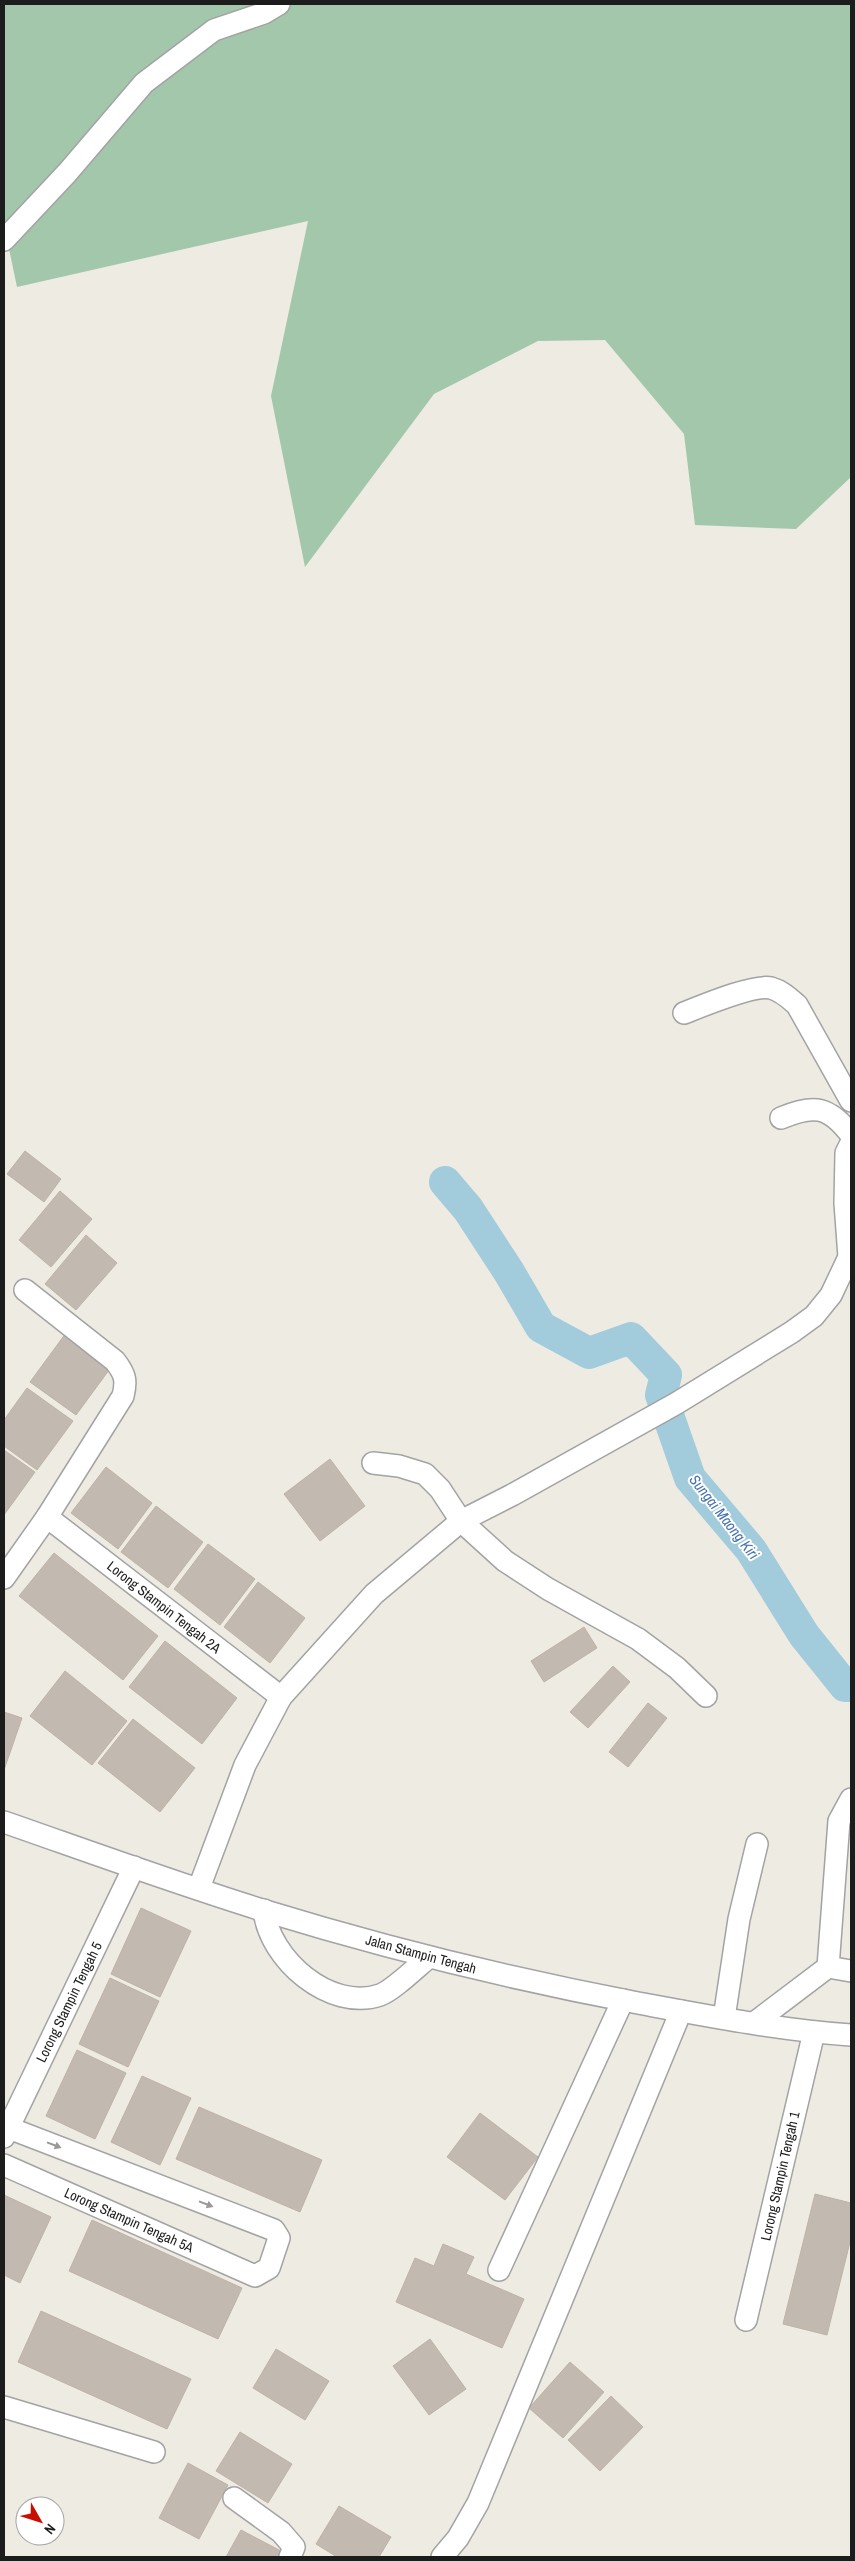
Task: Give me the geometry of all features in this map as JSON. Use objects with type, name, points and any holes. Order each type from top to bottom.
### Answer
[{"type":"street","points":[[4,240],[67,173],[144,83],[214,30],[264,13],[279,4]]},
{"type":"street","points":[[684,1013],[732,995],[769,987],[784,994],[797,1005],[851,1101]]},
{"type":"street","points":[[781,1118],[798,1111],[814,1108],[830,1114],[842,1123],[851,1135]]},
{"type":"street","points":[[200,1888],[241,1773],[281,1697],[374,1594],[461,1521],[512,1496],[677,1403],[792,1332],[814,1316],[831,1295],[849,1257],[845,1203],[846,1153],[851,1143]]},
{"type":"street","points":[[4,1578],[47,1517],[123,1396],[126,1380],[125,1375],[115,1361],[25,1290]]},
{"type":"street","points":[[373,1463],[399,1466],[425,1474],[440,1489],[461,1521],[505,1561],[548,1589],[638,1639],[677,1668],[706,1696]]},
{"type":"street","name":"Lorong Stampin Tengah 2A","points":[[47,1517],[281,1697]]},
{"type":"street","points":[[828,1967],[839,1821],[851,1800]]},
{"type":"street","name":"Jalan Stampin Tengah","points":[[4,1822],[264,1910],[429,1957],[527,1982],[754,2023],[814,2032],[851,2034]]},
{"type":"street","points":[[724,2018],[738,1927],[757,1844]]},
{"type":"street","name":"Lorong Stampin Tengah 5","points":[[6,2132],[134,1867]]},
{"type":"street","points":[[264,1910],[265,1927],[280,1952],[306,1978],[323,1990],[349,1998],[381,1994],[429,1957]]},
{"type":"street","points":[[754,2023],[828,1967],[851,1971]]},
{"type":"street","points":[[499,2270],[622,2000]]},
{"type":"street","points":[[442,2557],[458,2538],[478,2503],[681,2011]]},
{"type":"street","name":"Lorong Stampin Tengah 1","points":[[746,2320],[814,2032]]},
{"type":"street","name":"Lorong Stampin Tengah 5A","points":[[4,2165],[255,2276],[269,2268],[279,2238],[274,2230],[6,2132]]},
{"type":"street","points":[[4,2407],[154,2452]]},
{"type":"street","points":[[234,2498],[280,2532],[294,2547],[290,2557]]},
{"type":"green space","points":[[4,4],[851,4],[851,477],[796,529],[695,525],[684,434],[605,340],[538,341],[434,394],[305,567],[271,396],[308,221],[17,287],[4,225]]},
{"type":"building","points":[[25,1151],[61,1179],[44,1202],[7,1174]]},
{"type":"building","points":[[60,1191],[92,1219],[51,1267],[19,1240]]},
{"type":"building","points":[[86,1235],[117,1263],[76,1310],[45,1284]]},
{"type":"building","points":[[66,1333],[112,1366],[76,1415],[30,1382]]},
{"type":"building","points":[[27,1388],[73,1421],[37,1470],[4,1446],[4,1420]]},
{"type":"building","points":[[4,1450],[35,1472],[4,1515]]},
{"type":"building","points":[[330,1459],[365,1506],[320,1541],[284,1494]]},
{"type":"building","points":[[106,1467],[152,1503],[118,1549],[71,1513]]},
{"type":"building","points":[[156,1506],[203,1542],[168,1588],[121,1552]]},
{"type":"building","points":[[208,1544],[255,1579],[220,1625],[174,1589]]},
{"type":"building","points":[[54,1553],[158,1636],[123,1680],[19,1596]]},
{"type":"building","points":[[258,1582],[305,1618],[270,1663],[224,1627]]},
{"type":"building","points":[[584,1627],[597,1648],[544,1682],[531,1661]]},
{"type":"building","points":[[165,1641],[237,1698],[202,1744],[129,1687]]},
{"type":"building","points":[[613,1666],[630,1682],[588,1728],[570,1712]]},
{"type":"building","points":[[65,1671],[127,1721],[92,1765],[30,1716]]},
{"type":"building","points":[[648,1703],[667,1718],[628,1767],[609,1752]]},
{"type":"building","points":[[4,1712],[22,1718],[4,1770]]},
{"type":"building","points":[[133,1719],[195,1768],[160,1812],[98,1763]]},
{"type":"building","points":[[141,1908],[191,1931],[160,1997],[111,1974]]},
{"type":"building","points":[[110,1978],[159,2001],[128,2067],[79,2044]]},
{"type":"building","points":[[77,2050],[126,2073],[95,2139],[46,2116]]},
{"type":"building","points":[[142,2076],[191,2098],[160,2165],[111,2142]]},
{"type":"building","points":[[199,2107],[322,2160],[300,2212],[176,2159]]},
{"type":"building","points":[[480,2113],[538,2157],[505,2200],[447,2157]]},
{"type":"building","points":[[815,2194],[851,2203],[851,2238],[827,2335],[783,2324]]},
{"type":"building","points":[[4,2195],[51,2217],[20,2283],[4,2275]]},
{"type":"building","points":[[92,2220],[242,2288],[218,2339],[69,2271]]},
{"type":"building","points":[[443,2244],[474,2257],[466,2274],[524,2299],[502,2348],[396,2302],[415,2258],[434,2266]]},
{"type":"building","points":[[41,2311],[191,2379],[167,2429],[18,2362]]},
{"type":"building","points":[[430,2339],[466,2389],[429,2415],[393,2366]]},
{"type":"building","points":[[276,2349],[329,2381],[305,2420],[253,2388]]},
{"type":"building","points":[[570,2362],[604,2392],[563,2438],[529,2408]]},
{"type":"building","points":[[611,2396],[643,2427],[600,2471],[568,2440]]},
{"type":"building","points":[[240,2432],[292,2464],[268,2503],[216,2471]]},
{"type":"building","points":[[188,2463],[228,2485],[199,2539],[159,2518]]},
{"type":"building","points":[[339,2506],[391,2537],[379,2557],[337,2557],[316,2544]]},
{"type":"building","points":[[241,2530],[281,2551],[278,2557],[226,2557]]},
{"type":"waterway","name":"Sungai Maong Kiri","points":[[445,1182],[468,1209],[509,1272],[541,1327],[589,1353],[631,1338],[666,1375],[661,1395],[690,1478],[751,1550],[804,1635],[845,1686],[851,1686]]}]
